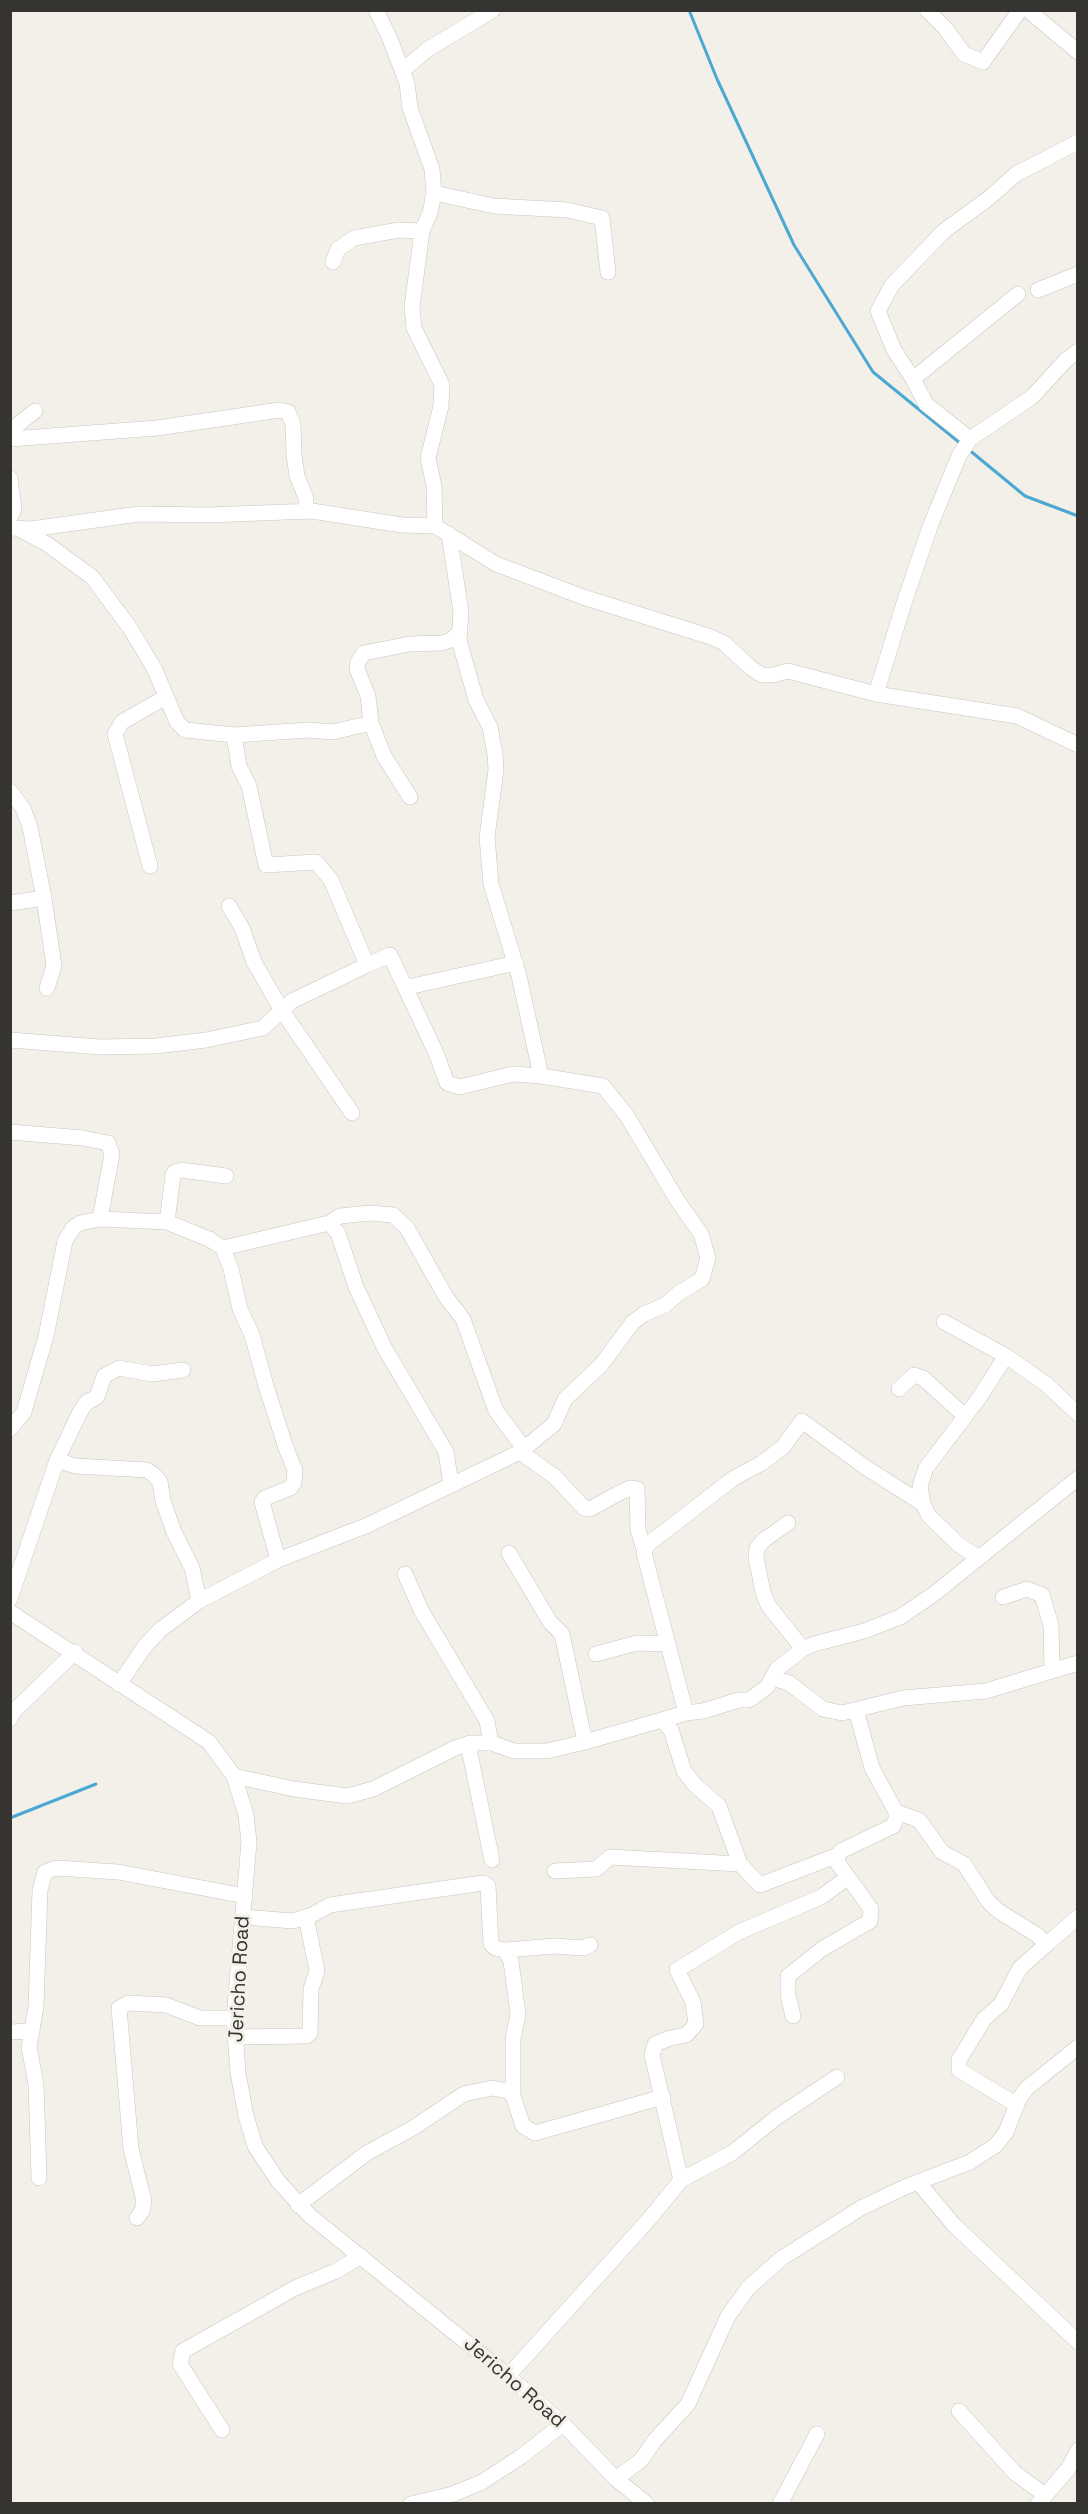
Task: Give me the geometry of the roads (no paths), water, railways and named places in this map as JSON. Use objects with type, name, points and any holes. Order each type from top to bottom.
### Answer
[{"type":"street","points":[[376,10],[407,83],[410,108],[432,169],[434,194],[422,231],[412,307],[414,328],[441,385],[441,406],[428,458],[434,486],[435,526]]},
{"type":"street","points":[[402,71],[428,49],[492,10]]},
{"type":"street","points":[[927,10],[945,28],[964,54],[983,62],[1020,10]]},
{"type":"street","points":[[1028,10],[1077,52]]},
{"type":"street","points":[[970,439],[926,404],[914,379],[894,350],[878,311],[892,285],[944,231],[989,198],[1016,174],[1077,142]]},
{"type":"street","points":[[434,194],[494,206],[547,208],[602,218],[608,272]]},
{"type":"street","points":[[333,262],[338,249],[354,238],[399,230],[422,231]]},
{"type":"street","points":[[1038,290],[1077,274]]},
{"type":"street","points":[[914,379],[1018,294]]},
{"type":"street","points":[[876,694],[912,579],[959,456],[970,439],[1032,397],[1077,351]]},
{"type":"street","points":[[10,439],[157,428],[280,410],[288,412],[293,424],[297,476],[306,498],[306,511]]},
{"type":"street","points":[[10,432],[35,411]]},
{"type":"street","points":[[10,478],[14,509],[13,525]]},
{"type":"street","points":[[13,525],[31,529],[139,514],[208,515],[306,511],[402,525],[435,526],[496,564],[583,597],[711,637],[724,643],[762,675],[788,671],[876,694],[1017,716],[1077,746]]},
{"type":"street","points":[[13,525],[47,544],[92,577],[130,628],[154,668],[177,722],[185,730],[234,735],[309,730],[333,732],[371,723]]},
{"type":"street","points":[[449,534],[459,584],[460,632],[465,664],[476,700],[490,727],[495,754],[496,770],[487,837],[491,884],[516,963],[541,1076]]},
{"type":"street","points":[[410,797],[384,756],[371,723],[368,696],[357,669],[359,657],[364,653],[410,644],[442,643],[451,640],[460,632]]},
{"type":"street","points":[[150,866],[115,734],[122,722],[166,697]]},
{"type":"street","points":[[234,735],[239,766],[249,786],[266,865],[316,862],[331,880],[367,965]]},
{"type":"street","points":[[10,791],[23,808],[30,827],[44,898],[54,966],[47,988]]},
{"type":"street","points":[[10,903],[44,898]]},
{"type":"street","points":[[229,906],[242,928],[254,962],[280,1009],[352,1113]]},
{"type":"street","points":[[10,1040],[100,1047],[156,1046],[206,1040],[263,1028],[271,1022],[280,1009],[292,1000],[390,955],[436,1053],[447,1083],[460,1087],[513,1074],[603,1086],[627,1116],[677,1200],[701,1234],[708,1258],[702,1279],[665,1305],[644,1314],[633,1322],[601,1365],[565,1399],[554,1424],[522,1450],[368,1525],[278,1560],[199,1601],[160,1630],[145,1646],[119,1684]]},
{"type":"street","points":[[405,987],[516,963]]},
{"type":"street","points":[[10,1132],[83,1138],[108,1143],[112,1154],[100,1219]]},
{"type":"street","points":[[167,1222],[172,1175],[175,1172],[181,1170],[226,1176]]},
{"type":"street","points":[[223,1248],[329,1222],[340,1215],[370,1213],[393,1215],[407,1228],[446,1297],[463,1319],[496,1411],[522,1450],[554,1476],[584,1508],[590,1509],[630,1488],[637,1489],[638,1530],[645,1549],[655,1599],[686,1713]]},
{"type":"street","points":[[10,1429],[24,1412],[46,1336],[68,1235],[80,1223],[100,1219],[167,1222],[209,1239],[223,1248],[231,1269],[240,1309],[252,1335],[286,1448],[296,1470],[294,1483],[290,1488],[265,1498],[262,1503],[278,1560]]},
{"type":"street","points":[[329,1222],[338,1233],[356,1287],[384,1347],[446,1452],[451,1484]]},
{"type":"street","points":[[944,1322],[1006,1356],[1046,1384],[1077,1414]]},
{"type":"street","points":[[977,1557],[958,1544],[929,1516],[923,1504],[920,1486],[926,1468],[979,1398],[1006,1356]]},
{"type":"street","points":[[10,1599],[57,1460],[80,1413],[87,1402],[97,1397],[104,1376],[119,1368],[152,1374],[183,1370]]},
{"type":"street","points":[[899,1389],[914,1375],[923,1378],[965,1416]]},
{"type":"street","points":[[645,1549],[646,1545],[734,1478],[762,1463],[783,1447],[802,1421],[865,1467],[923,1504]]},
{"type":"street","points":[[57,1460],[75,1466],[147,1470],[154,1475],[160,1482],[163,1501],[174,1532],[192,1568],[198,1587],[199,1601]]},
{"type":"street","points":[[234,1776],[294,1790],[347,1796],[373,1788],[455,1748],[468,1744],[486,1743],[525,1752],[547,1751],[686,1713],[703,1711],[739,1700],[749,1700],[768,1687],[777,1669],[803,1649],[864,1631],[900,1617],[934,1594],[977,1557],[1077,1479]]},
{"type":"street","points":[[788,1523],[764,1540],[757,1548],[756,1558],[768,1605],[803,1649]]},
{"type":"street","points":[[509,1553],[550,1622],[562,1634],[585,1742]]},
{"type":"street","points":[[405,1574],[422,1612],[487,1721],[491,1730],[490,1738],[486,1743]]},
{"type":"street","points":[[1003,1597],[1027,1589],[1042,1595],[1051,1625],[1052,1669]]},
{"type":"street","name":"Jericho Road","points":[[10,1612],[75,1652],[119,1684],[209,1742],[234,1776],[246,1815],[249,1842],[234,2037],[246,2116],[255,2146],[278,2181],[298,2205],[508,2376],[563,2424],[616,2479],[647,2504]]},
{"type":"street","points":[[596,1654],[637,1643],[667,1644]]},
{"type":"street","points":[[10,1719],[14,1711],[75,1652]]},
{"type":"street","points":[[773,1678],[789,1683],[823,1709],[842,1713],[903,1698],[986,1691],[1077,1663]]},
{"type":"street","points":[[793,2016],[788,1995],[788,1976],[822,1949],[870,1922],[871,1908],[847,1878],[837,1862],[838,1856],[841,1851],[893,1826],[896,1812],[872,1768],[856,1710]]},
{"type":"street","points":[[662,1720],[671,1730],[684,1771],[695,1785],[719,1806],[740,1864],[760,1885],[838,1856]]},
{"type":"street","points":[[468,1744],[492,1860]]},
{"type":"street","points":[[896,1812],[919,1820],[942,1852],[964,1864],[988,1901],[997,1910],[1037,1935],[1047,1944]]},
{"type":"street","points":[[555,1871],[596,1869],[610,1857],[740,1864]]},
{"type":"street","points":[[39,2178],[36,2084],[29,2046],[36,2007],[40,1890],[45,1872],[56,1868],[118,1872],[245,1896]]},
{"type":"street","points":[[681,2180],[652,2055],[653,2048],[661,2041],[686,2035],[696,2024],[693,2002],[677,1970],[739,1932],[821,1897],[847,1878]]},
{"type":"street","points":[[244,1917],[293,1921],[330,1905],[483,1883],[488,1886],[491,1944],[495,1948],[505,1950],[555,1946],[583,1948],[590,1945]]},
{"type":"street","points":[[234,2037],[307,2036],[310,2033],[311,1989],[317,1971],[306,1917]]},
{"type":"street","points":[[1017,2105],[958,2070],[959,2060],[984,2019],[1001,2004],[1020,1968],[1077,1917]]},
{"type":"street","points":[[505,1950],[511,1961],[518,2014],[513,2039],[513,2096],[523,2126],[535,2133],[663,2097]]},
{"type":"street","points":[[137,2218],[142,2211],[144,2201],[131,2149],[119,2008],[128,2003],[166,2005],[200,2018],[234,2018]]},
{"type":"street","points":[[10,2032],[32,2031]]},
{"type":"street","points":[[616,2479],[641,2460],[655,2439],[688,2404],[728,2316],[749,2287],[782,2258],[861,2208],[970,2162],[996,2145],[1006,2132],[1027,2088],[1077,2047]]},
{"type":"street","points":[[508,2376],[651,2217],[681,2180],[732,2153],[777,2116],[837,2077]]},
{"type":"street","points":[[298,2205],[367,2153],[414,2128],[464,2094],[499,2088],[508,2091],[513,2096]]},
{"type":"street","points":[[918,2182],[954,2225],[1077,2342]]},
{"type":"street","points":[[222,2430],[180,2364],[183,2350],[296,2288],[336,2271],[361,2256]]},
{"type":"street","points":[[959,2411],[1015,2473],[1042,2499],[1068,2469],[1077,2450]]},
{"type":"street","points":[[411,2504],[453,2494],[482,2482],[522,2456],[563,2424]]},
{"type":"street","points":[[780,2504],[817,2434]]},
{"type":"waterway","points":[[689,10],[717,79],[794,245],[873,372],[960,443]]},
{"type":"waterway","points":[[968,449],[1025,496],[1078,516]]},
{"type":"waterway","points":[[10,1818],[96,1784]]}]
